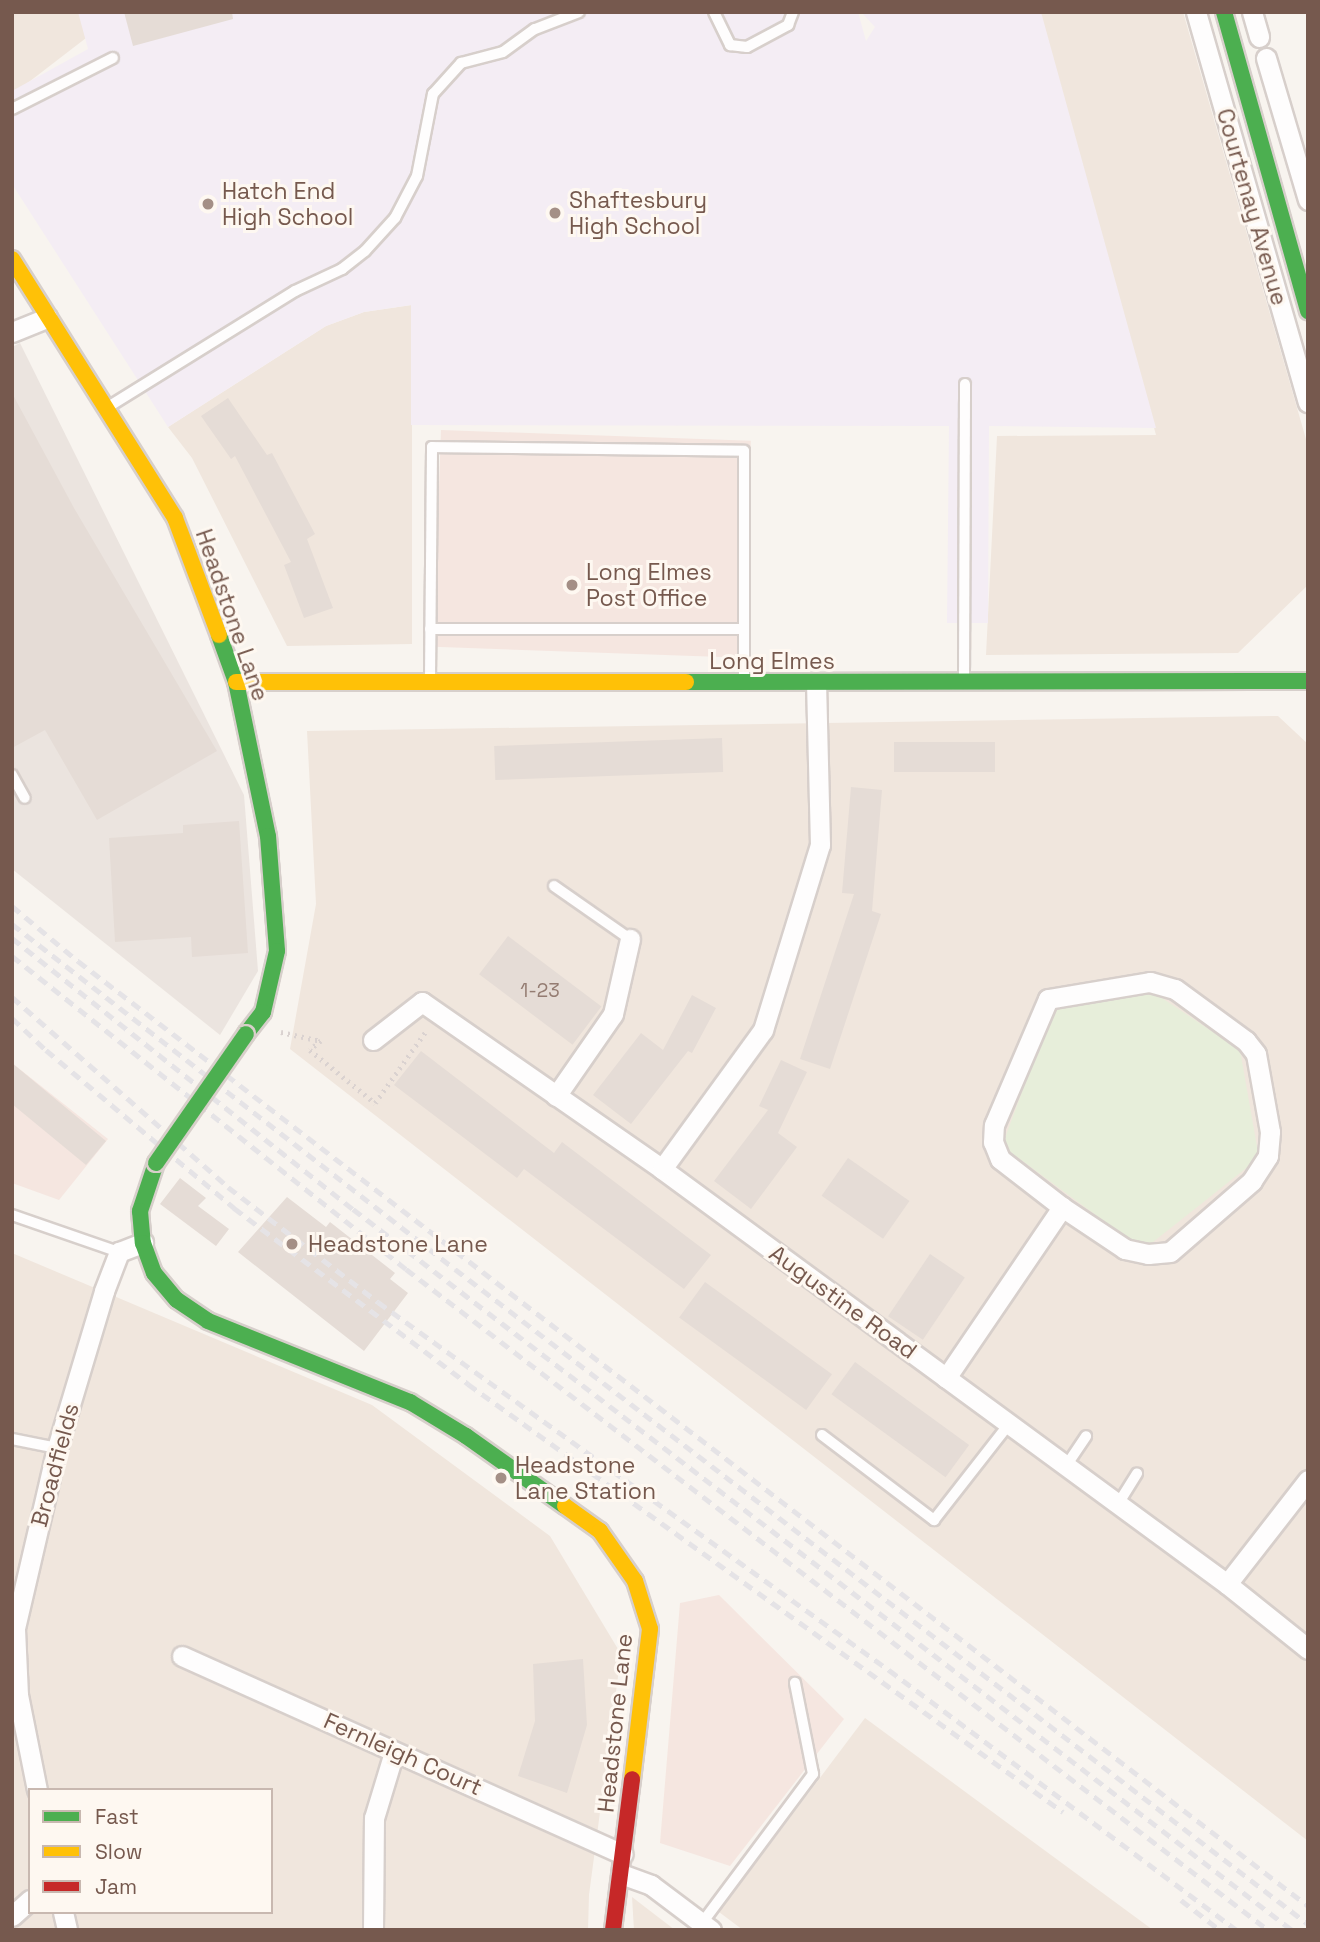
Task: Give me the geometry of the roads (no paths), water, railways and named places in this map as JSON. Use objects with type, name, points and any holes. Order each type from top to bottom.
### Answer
[{"type":"street","name":"Courtenay Avenue","points":[[1196,12],[1308,402]]},
{"type":"street","name":"Courtenay Avenue","points":[[1224,12],[1308,311]]},
{"type":"street","points":[[1252,12],[1259,37]]},
{"type":"street","points":[[1209,56],[1234,50]]},
{"type":"street","points":[[1266,58],[1308,200]]},
{"type":"street","points":[[1250,107],[1278,98]]},
{"type":"street","name":"Headstone Lane","points":[[12,259],[47,318],[108,407],[175,518],[236,682],[268,836],[277,951],[262,1012],[156,1163],[140,1211],[144,1243],[154,1272],[177,1300],[208,1321],[369,1383],[410,1402],[466,1436],[600,1531],[635,1581],[650,1629],[614,1930]]},
{"type":"street","points":[[12,332],[47,318]]},
{"type":"street","name":"Long Elmes","points":[[236,682],[816,684],[1308,681]]},
{"type":"street","points":[[662,1169],[762,1030],[820,845],[816,684]]},
{"type":"street","points":[[556,1096],[613,1014],[630,939]]},
{"type":"street","points":[[1150,982],[1162,984],[1175,989],[1245,1041],[1256,1054],[1270,1132],[1268,1156],[1252,1181],[1170,1252],[1148,1254],[1125,1249],[1062,1207],[1000,1159],[993,1142],[994,1125],[1048,999],[1150,982]]},
{"type":"street","name":"Augustine Road","points":[[373,1040],[422,1002],[662,1169],[1227,1584],[1308,1649]]},
{"type":"street","points":[[946,1378],[1062,1207]]},
{"type":"street","points":[[119,1252],[144,1243]]},
{"type":"street","name":"Broadfields","points":[[37,1788],[18,1695],[15,1628],[57,1448],[104,1291],[119,1252]]},
{"type":"street","points":[[1227,1584],[1308,1480]]},
{"type":"street","name":"Fernleigh Court","points":[[181,1656],[624,1854]]},
{"type":"street","points":[[373,1930],[374,1818],[394,1752]]},
{"type":"street","points":[[621,1874],[651,1885],[706,1926]]},
{"type":"street","points":[[12,1916],[28,1902]]},
{"type":"lane","points":[[108,407],[295,291],[342,269],[365,251],[396,218],[416,176],[433,94],[461,63],[503,52],[535,29],[579,12]]},
{"type":"lane","points":[[714,12],[730,44],[747,47],[788,24],[793,12]]},
{"type":"lane","points":[[12,109],[113,58]]},
{"type":"lane","points":[[964,683],[965,384]]},
{"type":"lane","points":[[430,681],[432,447],[744,451],[744,683]]},
{"type":"lane","points":[[430,629],[743,629]]},
{"type":"lane","points":[[12,775],[25,798]]},
{"type":"lane","points":[[554,886],[630,939]]},
{"type":"lane","points":[[12,1215],[119,1252]]},
{"type":"lane","points":[[822,1435],[934,1520],[1009,1424]]},
{"type":"lane","points":[[1066,1466],[1086,1436]]},
{"type":"lane","points":[[12,1439],[57,1448]]},
{"type":"lane","points":[[1118,1504],[1137,1474]]},
{"type":"lane","points":[[706,1926],[813,1774],[795,1683]]},
{"type":"railway","points":[[12,906],[78,961],[1308,1906]]},
{"type":"railway","points":[[12,924],[455,1269],[1308,1924]]},
{"type":"railway","points":[[12,938],[353,1209],[1292,1930]]},
{"type":"railway","points":[[12,956],[406,1269],[1268,1930]]},
{"type":"railway","points":[[12,997],[228,1187],[378,1302],[889,1670],[1237,1930]]},
{"type":"railway","points":[[12,1018],[46,1050],[234,1208],[468,1384],[1063,1812]]},
{"type":"railway","points":[[1181,1900],[1220,1930]]},
{"type":"place","name":"Hatch End High School","points":[[208,204]]},
{"type":"place","name":"Shaftesbury High School","points":[[555,213]]},
{"type":"place","name":"Long Elmes Post Office","points":[[572,585]]},
{"type":"place","name":"Headstone Lane","points":[[292,1244]]},
{"type":"place","name":"Headstone Lane Station","points":[[501,1478]]}]
